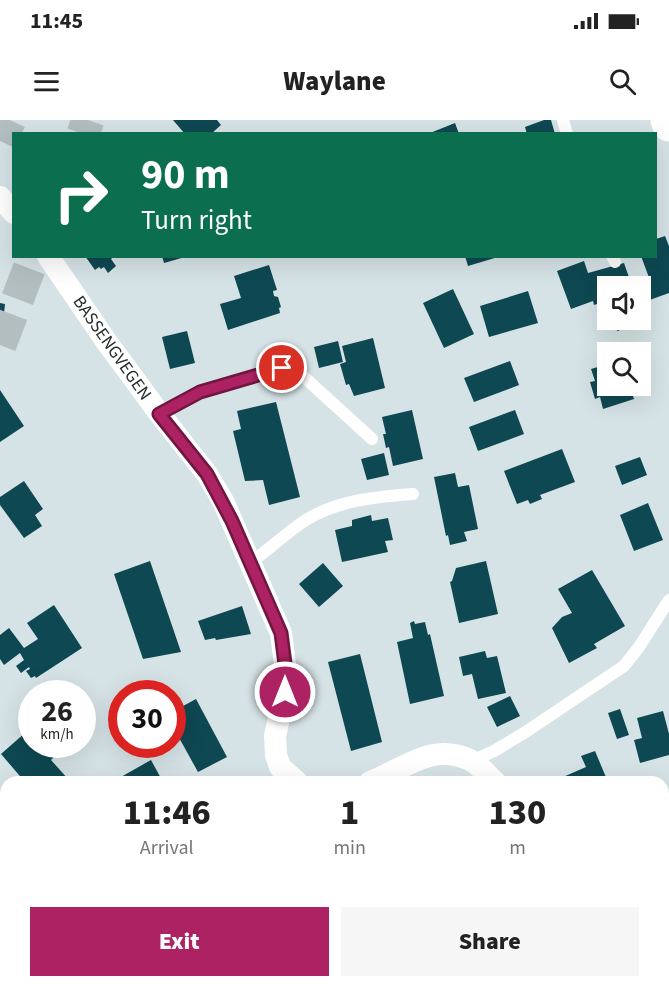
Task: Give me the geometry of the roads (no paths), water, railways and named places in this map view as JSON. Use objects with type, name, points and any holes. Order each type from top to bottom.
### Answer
[{"type":"main road","points":[[667,120],[669,125]]},
{"type":"street","points":[[0,197],[12,211]]},
{"type":"street","name":"BASSENGVEGEN","points":[[49,258],[159,414],[207,474],[223,501],[281,633],[285,664],[285,692],[274,736],[280,767],[290,776]]},
{"type":"street","points":[[383,776],[429,754],[447,753],[472,761],[488,776]]},
{"type":"lane","points":[[159,414],[200,392],[282,368],[304,377],[372,439]]},
{"type":"lane","points":[[251,562],[306,520],[339,504],[413,494]]},
{"type":"lane","points":[[472,761],[524,733],[624,666],[669,600]]},
{"type":"tunnel","points":[[0,141],[10,120]]},
{"type":"tunnel","points":[[84,132],[88,120]]},
{"type":"tunnel","points":[[0,345],[33,258]]}]
